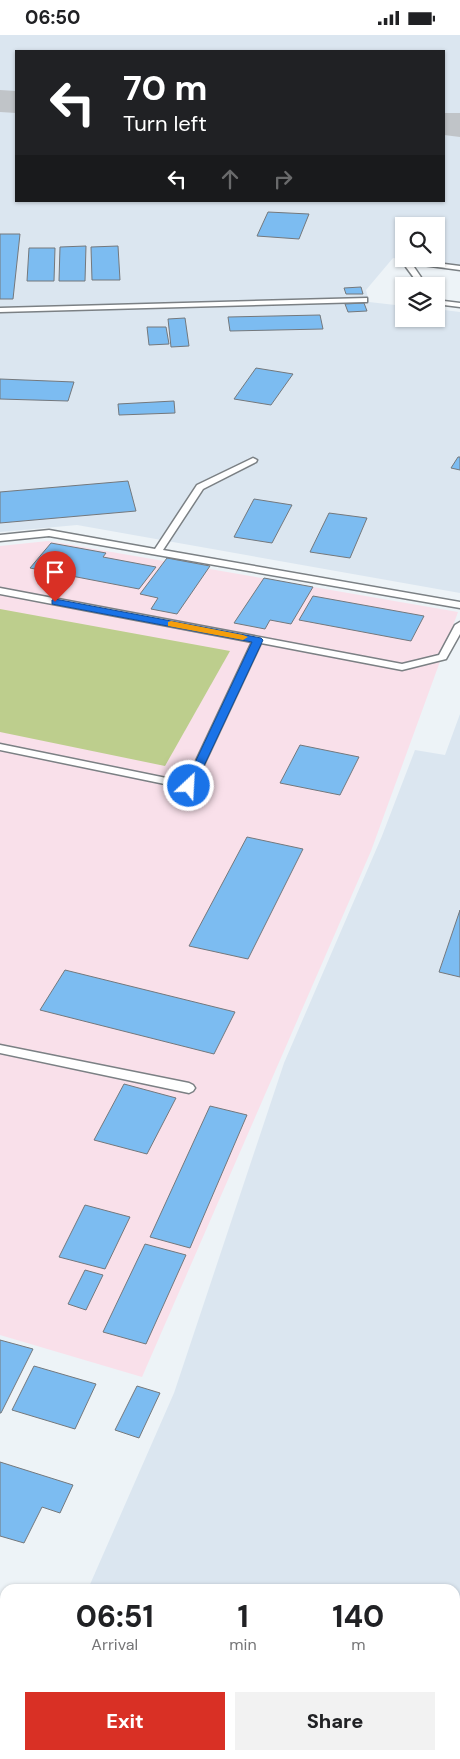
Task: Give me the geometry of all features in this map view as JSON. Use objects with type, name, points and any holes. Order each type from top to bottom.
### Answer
[{"type":"lane","points":[[416,277],[410,267],[413,262],[460,268]]},
{"type":"lane","points":[[0,310],[364,300]]},
{"type":"lane","points":[[445,303],[460,305]]},
{"type":"lane","points":[[157,552],[200,487],[253,459]]},
{"type":"lane","points":[[0,538],[50,533],[460,605]]},
{"type":"lane","points":[[0,591],[402,667],[443,657],[460,625]]},
{"type":"lane","points":[[0,747],[189,786],[258,640]]},
{"type":"lane","points":[[0,1049],[189,1088]]},
{"type":"shaded area","points":[[0,35],[460,35],[460,267],[445,265],[445,217],[395,217],[395,258],[393,258],[366,290],[369,302],[395,305],[395,327],[445,327],[445,310],[460,312],[460,593],[77,525],[0,532]]},
{"type":"shaded area","points":[[48,541],[458,612],[371,851],[142,1377],[0,1335],[0,546]]},
{"type":"shaded area","points":[[460,714],[460,1584],[90,1584],[174,1393],[284,1063],[382,836],[415,750],[445,755]]},
{"type":"green space","points":[[0,609],[230,651],[165,766],[0,732]]},
{"type":"building","points":[[268,212],[309,214],[299,239],[257,236]]},
{"type":"building","points":[[0,234],[20,234],[13,299],[0,299]]},
{"type":"building","points":[[86,246],[85,281],[59,281],[60,247]]},
{"type":"building","points":[[118,246],[120,280],[92,280],[91,247]]},
{"type":"building","points":[[29,248],[55,248],[54,281],[27,281]]},
{"type":"building","points":[[361,287],[363,294],[346,294],[344,288]]},
{"type":"building","points":[[364,303],[367,311],[348,312],[345,304]]},
{"type":"building","points":[[320,315],[323,329],[230,331],[228,317]]},
{"type":"building","points":[[185,318],[189,346],[171,347],[168,319]]},
{"type":"building","points":[[147,327],[166,327],[169,344],[149,345]]},
{"type":"building","points":[[256,368],[293,374],[271,405],[234,399]]},
{"type":"building","points":[[0,379],[74,382],[68,401],[0,399]]},
{"type":"building","points":[[174,401],[175,413],[119,415],[118,404]]},
{"type":"building","points":[[458,457],[460,457],[460,470],[451,468]]},
{"type":"building","points":[[128,481],[136,511],[0,523],[0,492]]},
{"type":"building","points":[[254,499],[292,505],[272,543],[234,537]]},
{"type":"building","points":[[329,513],[367,518],[350,558],[310,552]]},
{"type":"building","points":[[51,543],[106,553],[103,557],[156,567],[139,589],[30,568]]},
{"type":"building","points":[[167,558],[210,566],[177,614],[151,609],[158,598],[140,594]]},
{"type":"building","points":[[264,578],[313,587],[291,624],[270,620],[265,629],[234,623]]},
{"type":"building","points":[[313,596],[424,616],[411,641],[299,620]]},
{"type":"building","points":[[300,745],[359,757],[340,795],[280,783]]},
{"type":"building","points":[[247,837],[303,849],[248,959],[189,946]]},
{"type":"building","points":[[460,910],[460,977],[439,972]]},
{"type":"building","points":[[65,970],[235,1012],[214,1054],[40,1010]]},
{"type":"building","points":[[124,1084],[176,1098],[147,1154],[94,1140]]},
{"type":"building","points":[[210,1106],[247,1115],[190,1248],[150,1237]]},
{"type":"building","points":[[85,1205],[130,1217],[105,1269],[59,1257]]},
{"type":"building","points":[[145,1244],[186,1255],[146,1344],[103,1332]]},
{"type":"building","points":[[85,1270],[103,1275],[86,1310],[68,1304]]},
{"type":"building","points":[[0,1340],[33,1349],[1,1413],[0,1413]]},
{"type":"building","points":[[34,1366],[96,1384],[75,1429],[12,1410]]},
{"type":"building","points":[[137,1386],[160,1393],[139,1438],[115,1430]]},
{"type":"building","points":[[0,1462],[73,1485],[60,1513],[42,1507],[24,1543],[0,1536]]},
{"type":"taxiway","points":[[0,101],[15,102]]},
{"type":"taxiway","points":[[445,124],[460,125]]},
{"type":"slow traffic","points":[[171,624],[243,637]]},
{"type":"route","points":[[55,602],[258,640],[189,786]]}]
